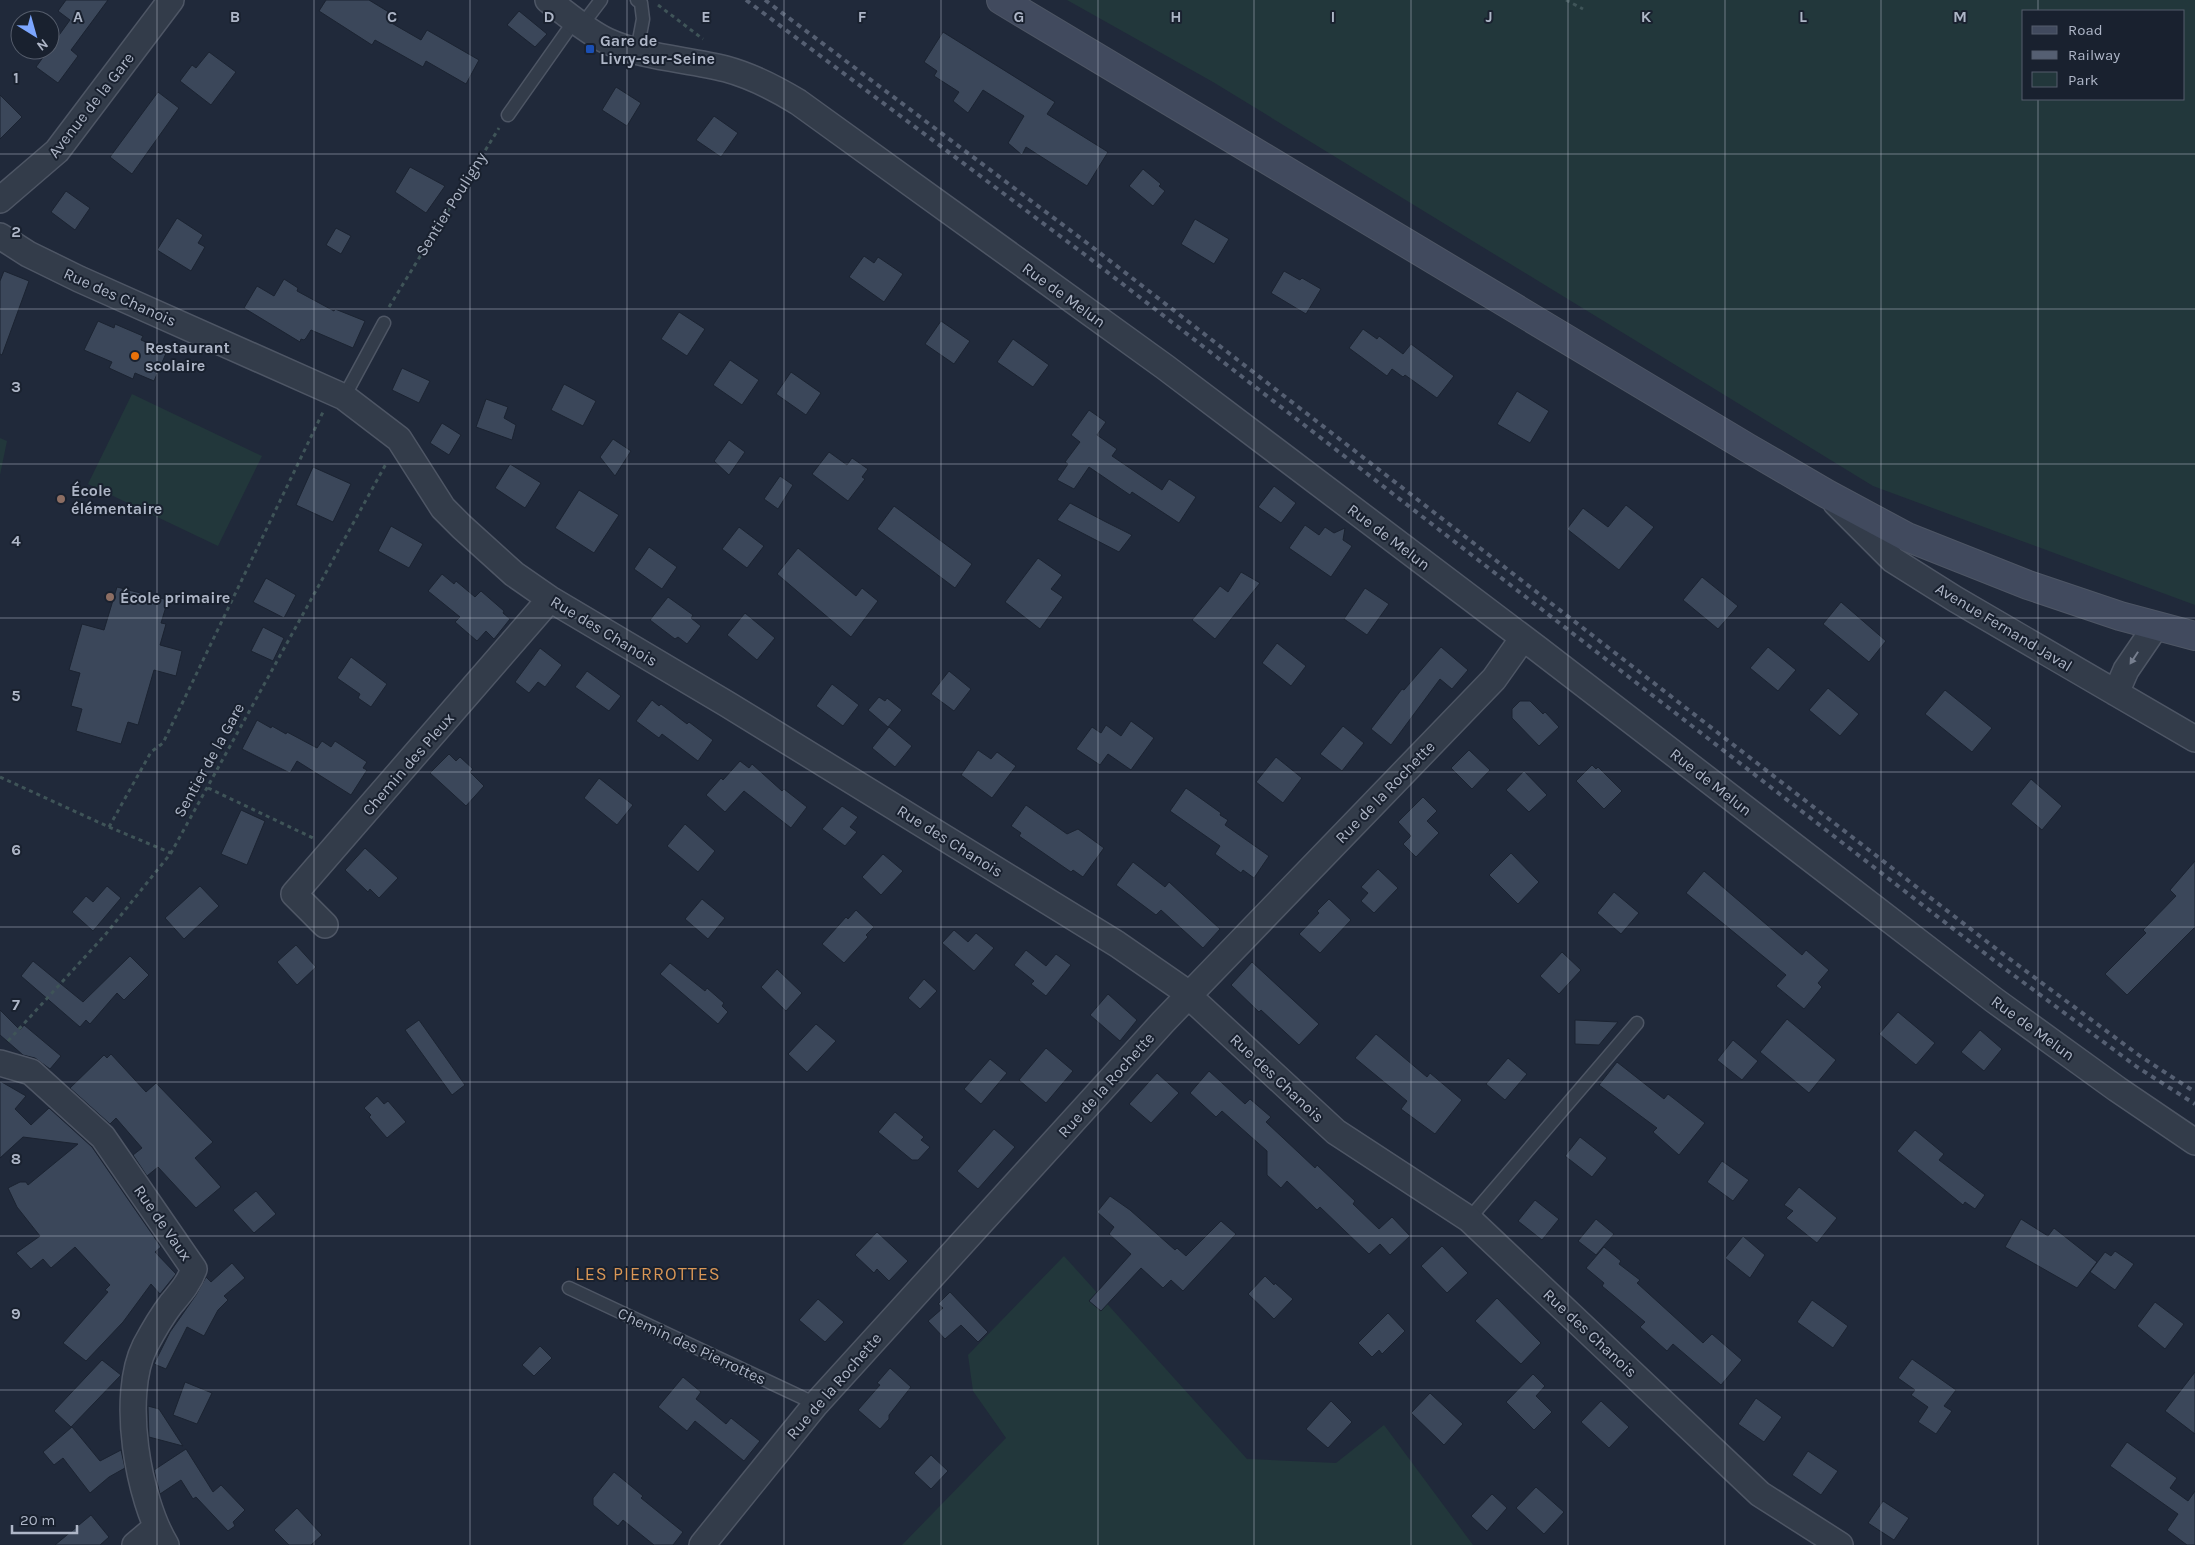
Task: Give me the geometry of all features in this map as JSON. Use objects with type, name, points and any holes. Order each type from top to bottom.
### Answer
[{"type":"main road","points":[[1001,0],[1827,494],[1907,537],[2028,585],[2156,626],[2195,636]]},
{"type":"street","name":"Avenue de la Gare","points":[[0,200],[57,151],[171,0]]},
{"type":"street","name":"Rue de Melun","points":[[548,0],[578,23],[607,41],[637,51],[726,69],[754,78],[798,102],[1165,367],[1523,638],[1994,1000],[2117,1090],[2195,1142]]},
{"type":"street","name":"Rue des Chanois","points":[[0,236],[28,254],[71,275],[339,394],[399,439],[443,508],[514,574],[550,599],[736,709],[1117,944],[1188,995],[1336,1132],[1469,1218],[1760,1494],[1840,1545]]},
{"type":"street","name":"Avenue Fernand Javal","points":[[1827,494],[1894,560],[1955,599],[2116,693],[2193,733]]},
{"type":"street","name":"Chemin des Pleux","points":[[325,925],[294,894],[550,599]]},
{"type":"street","points":[[2116,693],[2126,670],[2156,626]]},
{"type":"street","name":"Rue de la Rochette","points":[[702,1545],[816,1404],[1188,995],[1494,678],[1523,638]]},
{"type":"street","name":"Rue de Vaux","points":[[2,1063],[31,1072],[103,1137],[194,1269],[189,1283],[156,1325],[144,1349],[137,1371],[134,1394],[134,1433],[142,1489],[161,1536]]},
{"type":"street","points":[[135,1545],[161,1536]]},
{"type":"lane","points":[[508,115],[578,23],[601,0]]},
{"type":"lane","points":[[637,0],[641,2],[643,19],[637,51]]},
{"type":"lane","points":[[339,394],[384,323]]},
{"type":"lane","points":[[1469,1218],[1637,1023]]},
{"type":"lane","name":"Chemin des Pierrottes","points":[[569,1288],[816,1404]]},
{"type":"path","points":[[651,0],[706,41]]},
{"type":"path","points":[[1566,0],[1583,10]]},
{"type":"path","name":"Sentier Pouligny","points":[[384,323],[390,303],[508,115]]},
{"type":"path","points":[[109,827],[151,752],[163,743],[339,394]]},
{"type":"path","name":"Sentier de la Gare","points":[[2,1063],[4,1045],[105,935],[171,853],[399,439]]},
{"type":"path","points":[[0,777],[171,853]]},
{"type":"path","points":[[208,788],[334,848]]},
{"type":"green space","points":[[1067,0],[2195,0],[2195,605],[1873,486],[1213,82]]},
{"type":"green space","points":[[132,394],[262,456],[218,546],[88,484]]},
{"type":"green space","points":[[0,438],[7,441],[0,475]]},
{"type":"green space","points":[[1064,1256],[1247,1459],[1336,1463],[1384,1425],[1473,1545],[902,1545],[1006,1438],[973,1391],[968,1355]]},
{"type":"building","points":[[66,0],[108,0],[71,50],[78,56],[58,83],[36,67],[41,60],[60,60],[60,34],[70,20],[59,10]]},
{"type":"building","points":[[326,0],[369,0],[392,14],[388,21],[421,40],[427,30],[479,60],[466,84],[426,61],[423,67],[375,40],[372,45],[319,11]]},
{"type":"building","points":[[519,11],[547,34],[535,47],[507,25]]},
{"type":"building","points":[[943,32],[1055,102],[1047,114],[1108,152],[1087,186],[1026,147],[1022,155],[1008,143],[1024,116],[983,90],[968,113],[953,101],[959,92],[934,76],[937,71],[924,62]]},
{"type":"building","points":[[209,52],[236,72],[211,105],[180,81],[192,65],[196,68]]},
{"type":"building","points":[[616,87],[641,103],[627,126],[602,110]]},
{"type":"building","points":[[158,92],[179,108],[132,174],[110,157]]},
{"type":"building","points":[[0,95],[22,117],[0,139]]},
{"type":"building","points":[[714,116],[738,133],[721,157],[696,140]]},
{"type":"building","points":[[410,167],[445,186],[426,213],[395,192]]},
{"type":"building","points":[[1143,169],[1161,184],[1159,186],[1165,191],[1153,206],[1129,186]]},
{"type":"building","points":[[66,191],[90,208],[75,230],[51,212]]},
{"type":"building","points":[[177,218],[203,235],[198,243],[205,247],[191,271],[157,250]]},
{"type":"building","points":[[1195,219],[1229,239],[1214,264],[1181,244]]},
{"type":"building","points":[[336,228],[351,236],[341,254],[326,245]]},
{"type":"building","points":[[864,256],[874,263],[878,257],[903,274],[884,302],[849,277]]},
{"type":"building","points":[[4,271],[29,281],[2,355],[0,354],[0,281]]},
{"type":"building","points":[[1284,271],[1300,280],[1302,278],[1321,289],[1306,314],[1271,293]]},
{"type":"building","points":[[284,279],[298,288],[297,291],[334,311],[335,309],[365,321],[353,348],[311,330],[306,338],[304,340],[301,339],[300,342],[244,308],[257,286],[274,296]]},
{"type":"building","points":[[679,312],[705,329],[687,356],[661,339]]},
{"type":"building","points":[[98,321],[114,328],[115,324],[143,336],[141,340],[167,351],[154,381],[135,373],[133,379],[109,368],[112,362],[84,350]]},
{"type":"building","points":[[941,321],[970,341],[954,364],[925,344]]},
{"type":"building","points":[[1363,329],[1377,339],[1379,336],[1403,354],[1411,344],[1454,376],[1437,398],[1405,375],[1403,377],[1392,369],[1387,376],[1349,348]]},
{"type":"building","points":[[1013,339],[1049,365],[1033,387],[997,362]]},
{"type":"building","points":[[730,360],[759,380],[742,405],[713,385]]},
{"type":"building","points":[[402,368],[430,381],[419,403],[392,390]]},
{"type":"building","points":[[791,372],[821,393],[806,415],[776,394]]},
{"type":"building","points":[[564,384],[596,401],[583,426],[551,410]]},
{"type":"building","points":[[1517,391],[1549,411],[1530,443],[1497,424]]},
{"type":"building","points":[[486,399],[508,407],[504,418],[516,425],[512,440],[476,427]]},
{"type":"building","points":[[1089,410],[1106,422],[1097,435],[1117,449],[1112,456],[1162,490],[1169,479],[1196,497],[1179,523],[1132,492],[1130,495],[1089,467],[1074,489],[1057,480],[1068,464],[1065,462],[1080,442],[1071,435]]},
{"type":"building","points":[[442,423],[461,435],[449,455],[430,443]]},
{"type":"building","points":[[613,439],[631,451],[615,476],[600,457]]},
{"type":"building","points":[[729,440],[745,452],[729,475],[714,461]]},
{"type":"building","points":[[829,452],[847,465],[852,458],[868,469],[862,477],[865,479],[848,501],[812,474]]},
{"type":"building","points":[[510,464],[541,483],[525,508],[495,488]]},
{"type":"building","points":[[313,467],[351,484],[333,522],[296,505]]},
{"type":"building","points":[[780,476],[793,485],[778,509],[764,499]]},
{"type":"building","points":[[1274,486],[1296,503],[1281,523],[1258,507]]},
{"type":"building","points":[[579,490],[619,515],[594,553],[555,528]]},
{"type":"building","points":[[1070,503],[1132,535],[1119,552],[1057,520]]},
{"type":"building","points":[[1626,505],[1654,527],[1619,570],[1567,529],[1583,508],[1608,527]]},
{"type":"building","points":[[894,506],[972,564],[955,588],[877,529]]},
{"type":"building","points":[[1305,525],[1319,535],[1325,527],[1334,533],[1345,528],[1343,540],[1352,546],[1331,577],[1289,548]]},
{"type":"building","points":[[391,526],[423,544],[409,568],[378,551]]},
{"type":"building","points":[[739,527],[764,546],[747,568],[722,549]]},
{"type":"building","points":[[649,547],[677,567],[662,589],[634,569]]},
{"type":"building","points":[[798,548],[856,596],[862,588],[878,601],[851,637],[777,574]]},
{"type":"building","points":[[1038,558],[1062,575],[1051,589],[1063,597],[1040,629],[1005,602]]},
{"type":"building","points":[[1241,572],[1260,583],[1215,639],[1192,620],[1220,586],[1228,592]]},
{"type":"building","points":[[442,574],[454,584],[456,581],[475,597],[481,591],[504,611],[503,613],[510,619],[494,639],[486,631],[477,641],[455,622],[460,617],[428,591]]},
{"type":"building","points":[[1702,577],[1738,606],[1718,629],[1683,600]]},
{"type":"building","points":[[266,578],[296,595],[284,618],[253,602]]},
{"type":"building","points":[[117,587],[168,600],[161,623],[166,624],[160,645],[182,651],[176,676],[154,670],[138,725],[128,722],[121,744],[76,731],[82,709],[71,706],[80,673],[69,670],[82,624],[104,630]]},
{"type":"building","points":[[1365,588],[1389,604],[1367,635],[1344,619]]},
{"type":"building","points":[[668,597],[693,615],[691,618],[701,626],[687,644],[678,637],[675,639],[650,620]]},
{"type":"building","points":[[1841,602],[1886,641],[1869,662],[1823,624]]},
{"type":"building","points":[[745,613],[775,638],[757,660],[727,635]]},
{"type":"building","points":[[263,627],[284,638],[273,661],[251,651]]},
{"type":"building","points":[[1277,643],[1306,666],[1291,686],[1262,663]]},
{"type":"building","points":[[1441,647],[1468,670],[1452,689],[1440,679],[1391,745],[1371,729],[1402,689],[1404,690]]},
{"type":"building","points":[[1768,647],[1796,670],[1778,691],[1750,668]]},
{"type":"building","points":[[540,648],[562,665],[545,687],[538,682],[529,693],[515,682]]},
{"type":"building","points":[[351,657],[387,684],[371,707],[358,698],[360,694],[337,678]]},
{"type":"building","points":[[587,671],[621,696],[609,711],[575,687]]},
{"type":"building","points":[[949,671],[971,689],[954,711],[931,694]]},
{"type":"building","points":[[832,684],[859,705],[843,726],[816,706]]},
{"type":"building","points":[[1828,688],[1859,714],[1840,736],[1809,710]]},
{"type":"building","points":[[1945,690],[1992,728],[1972,752],[1925,714]]},
{"type":"building","points":[[879,697],[885,701],[887,698],[902,710],[888,727],[868,710]]},
{"type":"building","points":[[652,700],[659,706],[661,704],[687,724],[689,722],[713,740],[698,761],[662,734],[659,738],[636,721]]},
{"type":"building","points":[[1520,701],[1530,701],[1543,714],[1545,712],[1559,727],[1539,746],[1512,718],[1512,709]]},
{"type":"building","points":[[257,720],[286,734],[287,732],[317,748],[322,741],[331,747],[335,741],[367,762],[363,768],[367,770],[351,795],[297,761],[290,773],[242,749]]},
{"type":"building","points":[[1131,721],[1154,738],[1131,770],[1108,754],[1100,765],[1076,749],[1092,727],[1101,733],[1106,725],[1121,736]]},
{"type":"building","points":[[1343,726],[1364,743],[1342,771],[1320,754]]},
{"type":"building","points":[[889,727],[912,746],[895,767],[872,748]]},
{"type":"building","points":[[978,750],[991,759],[997,752],[1016,766],[992,798],[961,775]]},
{"type":"building","points":[[1469,750],[1490,770],[1472,789],[1451,768]]},
{"type":"building","points":[[449,754],[456,761],[460,757],[473,769],[470,772],[484,786],[466,806],[430,773]]},
{"type":"building","points":[[1276,757],[1302,778],[1283,803],[1256,782]]},
{"type":"building","points":[[740,761],[749,768],[752,764],[782,791],[784,789],[807,807],[791,828],[744,791],[725,812],[706,795]]},
{"type":"building","points":[[1592,765],[1596,769],[1598,767],[1622,791],[1604,809],[1576,781]]},
{"type":"building","points":[[1524,771],[1547,795],[1529,812],[1506,790]]},
{"type":"building","points":[[599,778],[633,805],[617,825],[584,798]]},
{"type":"building","points":[[2031,779],[2062,806],[2042,830],[2011,804]]},
{"type":"building","points":[[1186,788],[1221,813],[1220,815],[1228,820],[1225,825],[1269,856],[1254,878],[1243,870],[1241,873],[1215,854],[1220,846],[1170,811]]},
{"type":"building","points":[[1423,797],[1437,811],[1427,821],[1439,833],[1416,857],[1403,844],[1411,836],[1398,822]]},
{"type":"building","points":[[1026,805],[1067,834],[1078,829],[1104,848],[1083,877],[1073,870],[1071,872],[1019,836],[1021,833],[1011,826]]},
{"type":"building","points":[[842,806],[858,817],[850,827],[857,832],[845,846],[822,829]]},
{"type":"building","points":[[241,810],[265,821],[247,865],[221,854]]},
{"type":"building","points":[[685,824],[715,851],[698,872],[667,846]]},
{"type":"building","points":[[365,848],[398,878],[379,898],[370,889],[368,892],[345,870]]},
{"type":"building","points":[[1511,853],[1539,882],[1518,904],[1489,875]]},
{"type":"building","points":[[883,854],[903,871],[881,895],[862,877]]},
{"type":"building","points":[[2195,861],[2195,927],[2127,995],[2105,974],[2146,933],[2143,930],[2176,896],[2170,890]]},
{"type":"building","points":[[1133,862],[1165,887],[1169,882],[1220,929],[1203,948],[1161,910],[1156,915],[1116,885]]},
{"type":"building","points":[[1378,869],[1398,888],[1374,913],[1361,901],[1368,893],[1361,887]]},
{"type":"building","points":[[1704,871],[1802,955],[1806,950],[1829,970],[1818,983],[1822,987],[1804,1009],[1776,986],[1786,975],[1686,893]]},
{"type":"building","points":[[107,886],[121,898],[93,931],[72,912],[86,896],[93,902]]},
{"type":"building","points":[[200,886],[219,906],[184,939],[165,918]]},
{"type":"building","points":[[1614,892],[1639,913],[1621,934],[1597,913]]},
{"type":"building","points":[[702,899],[725,918],[708,939],[685,919]]},
{"type":"building","points":[[1329,899],[1351,920],[1320,953],[1299,934],[1319,913],[1317,911]]},
{"type":"building","points":[[856,910],[874,927],[866,935],[868,937],[844,963],[822,944],[846,917],[848,919]]},
{"type":"building","points":[[954,930],[968,942],[976,933],[994,948],[974,971],[942,943]]},
{"type":"building","points":[[296,945],[316,967],[297,985],[277,962]]},
{"type":"building","points":[[1026,950],[1046,966],[1056,954],[1071,965],[1046,996],[1031,984],[1034,981],[1014,965]]},
{"type":"building","points":[[1562,952],[1581,970],[1559,994],[1540,976]]},
{"type":"building","points":[[130,956],[149,975],[124,1000],[117,993],[90,1024],[86,1020],[80,1027],[21,976],[33,961],[83,1002]]},
{"type":"building","points":[[1252,962],[1319,1024],[1299,1045],[1261,1010],[1259,1012],[1231,985]]},
{"type":"building","points":[[670,963],[705,991],[707,988],[724,1003],[722,1006],[728,1012],[718,1024],[660,974]]},
{"type":"building","points":[[777,969],[802,993],[786,1011],[761,987]]},
{"type":"building","points":[[924,979],[937,991],[920,1009],[908,998]]},
{"type":"building","points":[[1108,994],[1137,1020],[1120,1041],[1090,1015]]},
{"type":"building","points":[[0,1010],[20,1030],[24,1025],[61,1056],[50,1069],[35,1058],[23,1055],[0,1035]]},
{"type":"building","points":[[1898,1012],[1935,1043],[1916,1065],[1879,1034]]},
{"type":"building","points":[[1787,1019],[1836,1060],[1809,1093],[1760,1052]]},
{"type":"building","points":[[419,1020],[465,1085],[452,1095],[405,1030]]},
{"type":"building","points":[[1575,1020],[1618,1022],[1599,1045],[1575,1044]]},
{"type":"building","points":[[816,1024],[836,1041],[807,1072],[788,1054]]},
{"type":"building","points":[[1980,1030],[2002,1049],[1984,1071],[1961,1052]]},
{"type":"building","points":[[1376,1034],[1427,1077],[1430,1073],[1462,1100],[1435,1134],[1401,1109],[1407,1101],[1355,1058]]},
{"type":"building","points":[[1733,1040],[1758,1061],[1742,1080],[1717,1060]]},
{"type":"building","points":[[1046,1048],[1073,1071],[1046,1103],[1019,1080]]},
{"type":"building","points":[[111,1054],[146,1092],[156,1083],[213,1142],[195,1158],[221,1187],[196,1208],[158,1167],[147,1176],[133,1155],[142,1148],[116,1118],[110,1124],[70,1088],[104,1055],[107,1058]]},
{"type":"building","points":[[1508,1058],[1527,1074],[1505,1100],[1486,1084]]},
{"type":"building","points":[[990,1059],[1007,1073],[981,1104],[964,1089]]},
{"type":"building","points":[[1617,1062],[1664,1099],[1668,1094],[1705,1123],[1679,1155],[1653,1132],[1657,1128],[1599,1085]]},
{"type":"building","points":[[1209,1071],[1245,1104],[1250,1099],[1271,1117],[1266,1122],[1315,1168],[1317,1165],[1355,1201],[1353,1204],[1379,1229],[1392,1217],[1410,1236],[1390,1255],[1380,1244],[1369,1254],[1320,1207],[1317,1210],[1287,1181],[1281,1188],[1267,1175],[1267,1151],[1222,1111],[1216,1117],[1190,1093]]},
{"type":"building","points":[[1157,1073],[1179,1093],[1151,1123],[1129,1104]]},
{"type":"building","points":[[0,1081],[26,1096],[15,1109],[31,1125],[49,1108],[92,1147],[161,1247],[155,1252],[176,1274],[160,1294],[151,1284],[123,1322],[86,1361],[63,1343],[108,1292],[105,1290],[110,1285],[75,1247],[51,1268],[43,1259],[31,1269],[16,1253],[40,1236],[17,1207],[8,1188],[20,1182],[26,1182],[28,1185],[78,1144],[23,1137],[0,1158]]},
{"type":"building","points":[[377,1096],[384,1104],[388,1101],[406,1122],[387,1138],[369,1117],[371,1115],[364,1108]]},
{"type":"building","points":[[895,1112],[924,1137],[921,1140],[930,1147],[918,1160],[912,1160],[878,1132]]},
{"type":"building","points":[[994,1129],[1015,1147],[978,1189],[957,1171]]},
{"type":"building","points":[[1915,1130],[1944,1154],[1939,1160],[1985,1195],[1975,1209],[1965,1202],[1963,1205],[1897,1151]]},
{"type":"building","points":[[1580,1137],[1607,1158],[1592,1177],[1565,1156]]},
{"type":"building","points":[[1722,1161],[1749,1180],[1733,1201],[1707,1182]]},
{"type":"building","points":[[1799,1187],[1837,1218],[1817,1243],[1786,1218],[1793,1211],[1784,1205]]},
{"type":"building","points":[[256,1191],[276,1214],[254,1233],[233,1210]]},
{"type":"building","points":[[1110,1196],[1130,1210],[1175,1250],[1177,1248],[1186,1256],[1221,1221],[1236,1234],[1183,1291],[1171,1280],[1163,1288],[1141,1268],[1101,1311],[1089,1301],[1131,1254],[1109,1234],[1114,1227],[1097,1212]]},
{"type":"building","points":[[1535,1200],[1559,1219],[1542,1240],[1518,1221]]},
{"type":"building","points":[[1596,1219],[1614,1234],[1596,1255],[1578,1241]]},
{"type":"building","points":[[2021,1219],[2048,1236],[2054,1228],[2097,1262],[2077,1288],[2005,1247]]},
{"type":"building","points":[[877,1232],[908,1261],[889,1281],[877,1269],[874,1273],[855,1255]]},
{"type":"building","points":[[1743,1236],[1765,1255],[1750,1278],[1725,1258]]},
{"type":"building","points":[[1442,1246],[1468,1273],[1447,1293],[1421,1266]]},
{"type":"building","points":[[1604,1247],[1621,1261],[1619,1264],[1640,1280],[1637,1283],[1703,1343],[1712,1334],[1742,1360],[1721,1385],[1673,1344],[1667,1351],[1640,1327],[1645,1322],[1602,1286],[1604,1283],[1586,1268]]},
{"type":"building","points":[[2115,1251],[2134,1264],[2115,1290],[2090,1272],[2105,1252],[2111,1256]]},
{"type":"building","points":[[232,1263],[245,1278],[224,1296],[228,1300],[218,1310],[204,1336],[187,1327],[166,1369],[154,1364],[170,1332],[206,1277],[211,1282]]},
{"type":"building","points":[[1265,1276],[1293,1299],[1274,1319],[1248,1294]]},
{"type":"building","points":[[950,1292],[988,1332],[978,1342],[961,1325],[945,1339],[928,1321],[943,1308],[938,1304]]},
{"type":"building","points":[[1497,1298],[1541,1343],[1521,1364],[1475,1321]]},
{"type":"building","points":[[818,1299],[844,1322],[825,1342],[799,1320]]},
{"type":"building","points":[[1812,1300],[1848,1326],[1833,1348],[1797,1322]]},
{"type":"building","points":[[2155,1302],[2184,1324],[2165,1349],[2137,1326]]},
{"type":"building","points":[[1388,1313],[1405,1331],[1382,1354],[1379,1350],[1372,1357],[1358,1343]]},
{"type":"building","points":[[540,1346],[552,1358],[534,1376],[522,1365]]},
{"type":"building","points":[[1912,1359],[1956,1390],[1944,1406],[1952,1411],[1936,1434],[1918,1422],[1928,1407],[1911,1395],[1915,1390],[1898,1378]]},
{"type":"building","points":[[102,1360],[121,1375],[71,1427],[54,1411]]},
{"type":"building","points":[[890,1368],[911,1387],[880,1429],[858,1410],[880,1385],[877,1383]]},
{"type":"building","points":[[2195,1372],[2195,1434],[2165,1411]]},
{"type":"building","points":[[1533,1374],[1545,1386],[1536,1396],[1552,1412],[1534,1430],[1506,1402]]},
{"type":"building","points":[[683,1377],[701,1392],[696,1399],[726,1424],[731,1418],[760,1441],[744,1461],[695,1421],[687,1431],[658,1407]]},
{"type":"building","points":[[185,1382],[212,1393],[197,1424],[173,1415]]},
{"type":"building","points":[[1430,1393],[1463,1424],[1444,1445],[1411,1413]]},
{"type":"building","points":[[1756,1398],[1782,1417],[1764,1442],[1738,1424]]},
{"type":"building","points":[[1331,1401],[1352,1422],[1328,1448],[1306,1429]]},
{"type":"building","points":[[1601,1401],[1629,1427],[1609,1448],[1581,1422]]},
{"type":"building","points":[[148,1406],[159,1409],[183,1446],[149,1437]]},
{"type":"building","points":[[72,1427],[100,1461],[121,1450],[125,1468],[109,1477],[90,1493],[63,1458],[54,1465],[43,1452]]},
{"type":"building","points":[[2127,1442],[2177,1478],[2170,1488],[2188,1501],[2195,1491],[2195,1545],[2187,1545],[2167,1530],[2178,1514],[2110,1466]]},
{"type":"building","points":[[186,1449],[213,1492],[221,1485],[245,1510],[233,1522],[235,1526],[228,1531],[196,1497],[193,1499],[181,1480],[160,1494],[154,1470]]},
{"type":"building","points":[[1808,1451],[1838,1471],[1821,1495],[1792,1475]]},
{"type":"building","points":[[931,1455],[948,1471],[931,1489],[914,1473]]},
{"type":"building","points":[[614,1472],[643,1496],[641,1498],[683,1532],[673,1545],[654,1545],[623,1520],[618,1526],[593,1505],[593,1498]]},
{"type":"building","points":[[1536,1487],[1564,1512],[1544,1534],[1516,1508]]},
{"type":"building","points":[[1492,1494],[1507,1508],[1487,1531],[1471,1516]]},
{"type":"building","points":[[1883,1501],[1909,1518],[1894,1540],[1868,1523]]},
{"type":"building","points":[[297,1508],[322,1535],[311,1545],[289,1545],[274,1530]]},
{"type":"building","points":[[91,1515],[109,1537],[100,1545],[55,1545]]},
{"type":"railway","points":[[746,0],[1084,254],[1996,962],[2137,1067],[2195,1104]]},
{"type":"railway","points":[[765,0],[1087,243],[1999,951],[2140,1056],[2195,1092]]},
{"type":"place","name":"Gare de Livry-sur-Seine","points":[[590,49]]},
{"type":"place","name":"Restaurant scolaire","points":[[135,356]]},
{"type":"place","name":"École élémentaire","points":[[61,499]]},
{"type":"place","name":"École primaire","points":[[110,597]]},
{"type":"district","name":"LES PIERROTTES","points":[[648,1274]]}]
